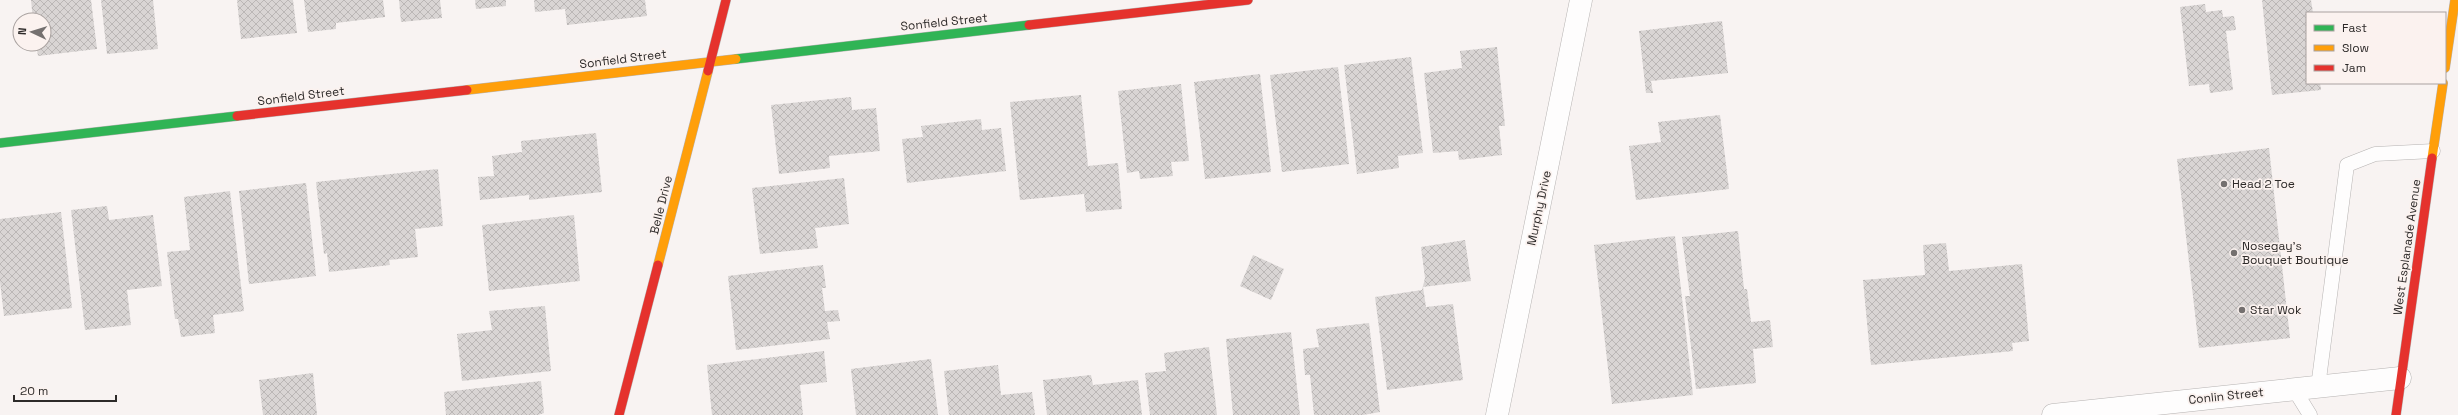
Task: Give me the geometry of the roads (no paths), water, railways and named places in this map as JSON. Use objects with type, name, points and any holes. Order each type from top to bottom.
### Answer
[{"type":"street","name":"Belle Drive","points":[[619,415],[726,0]]},
{"type":"street","name":"Sonfield Street","points":[[0,143],[1248,0]]},
{"type":"street","name":"Murphy Drive","points":[[1497,415],[1581,0]]},
{"type":"street","points":[[2446,61],[2455,0]]},
{"type":"street","name":"West Esplanade Avenue","points":[[2396,415],[2400,378],[2443,84]]},
{"type":"street","name":"Conlin Street","points":[[2053,415],[2400,378]]},
{"type":"lane","points":[[2318,387],[2347,165],[2375,154],[2433,151]]},
{"type":"lane","points":[[2294,389],[2310,415]]},
{"type":"place","name":"Head 2 Toe","points":[[2224,184]]},
{"type":"place","name":"Nosegay's Bouquet Boutique","points":[[2234,253]]},
{"type":"place","name":"Star Wok","points":[[2242,310]]}]
